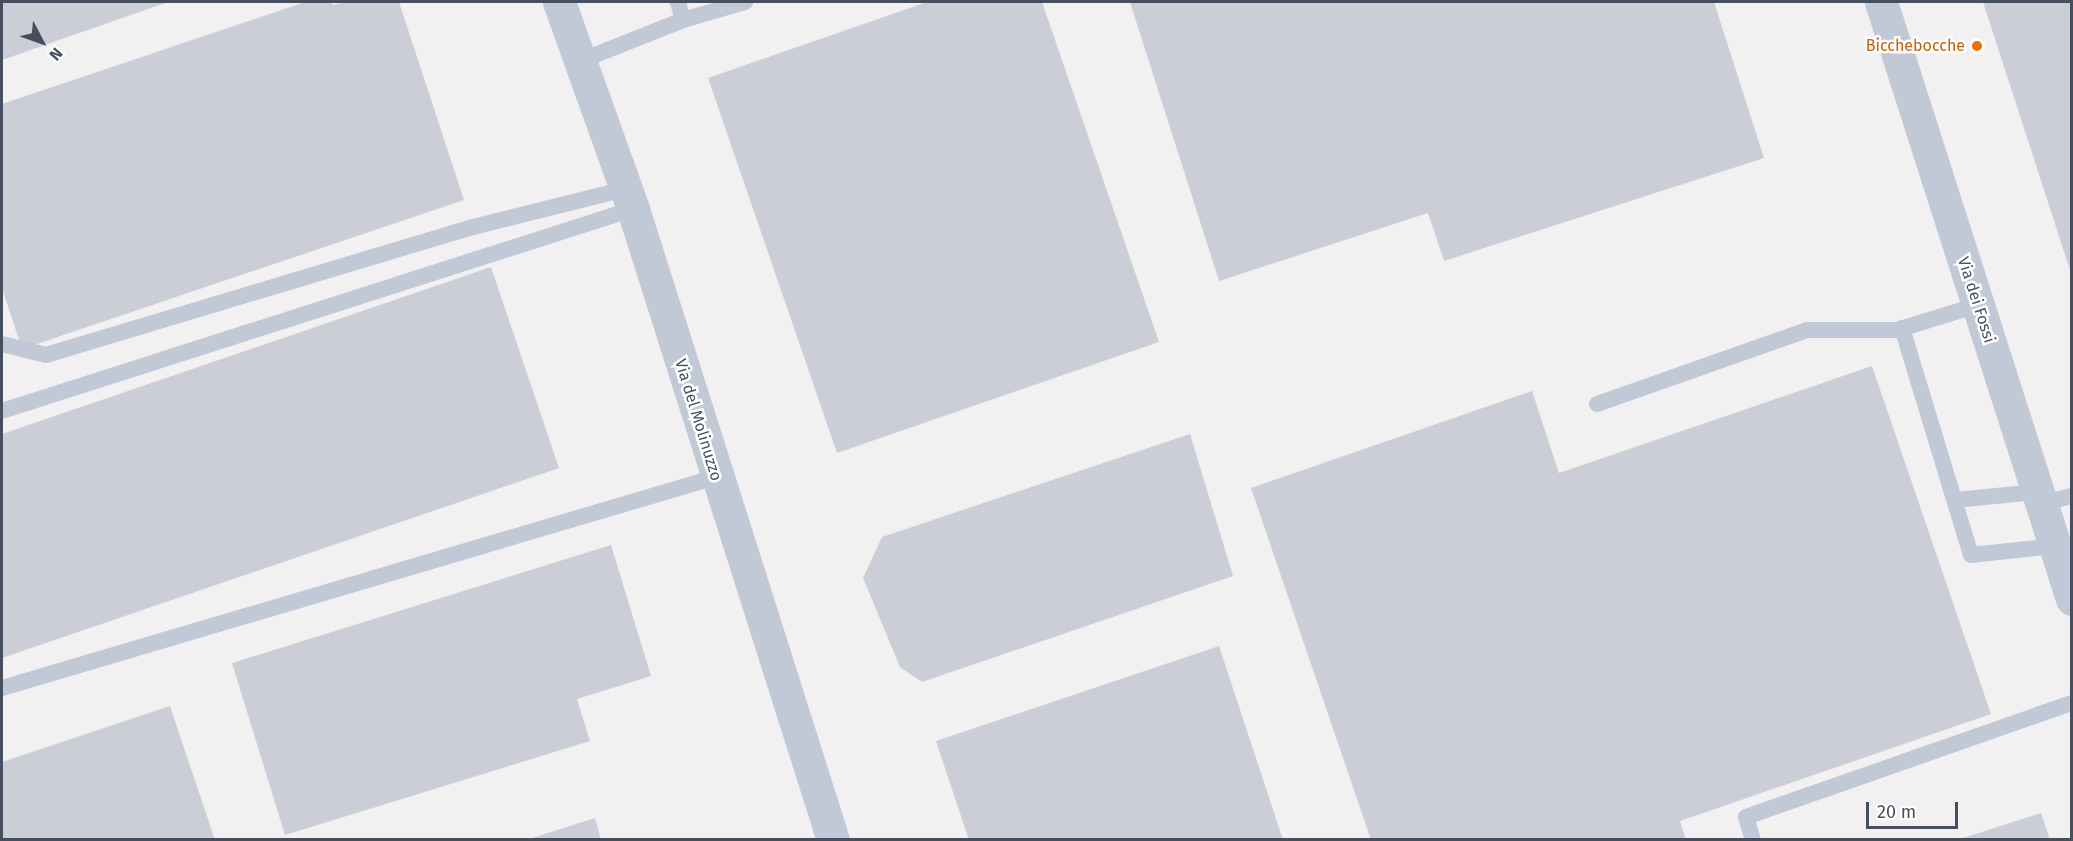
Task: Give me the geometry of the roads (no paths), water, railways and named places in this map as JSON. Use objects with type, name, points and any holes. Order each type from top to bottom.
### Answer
[{"type":"street","name":"Via del Molinuzzo","points":[[559,2],[629,199],[833,840]]},
{"type":"street","name":"Via dei Fossi","points":[[1881,2],[1978,305],[2049,497],[2055,546],[2072,599]]},
{"type":"lane","points":[[678,2],[683,20]]},
{"type":"lane","points":[[580,61],[683,20],[745,2]]},
{"type":"lane","points":[[2,344],[46,355],[473,227],[629,199]]},
{"type":"lane","points":[[2,411],[629,199]]},
{"type":"lane","points":[[1596,404],[1807,330],[1902,328],[1978,305]]},
{"type":"lane","points":[[1902,328],[1971,555],[2055,546]]},
{"type":"lane","points":[[2,688],[716,477]]},
{"type":"lane","points":[[1955,500],[2049,497]]},
{"type":"lane","points":[[1753,840],[1746,817],[2072,703]]},
{"type":"place","name":"Bicchebocche","points":[[1977,46]]}]
